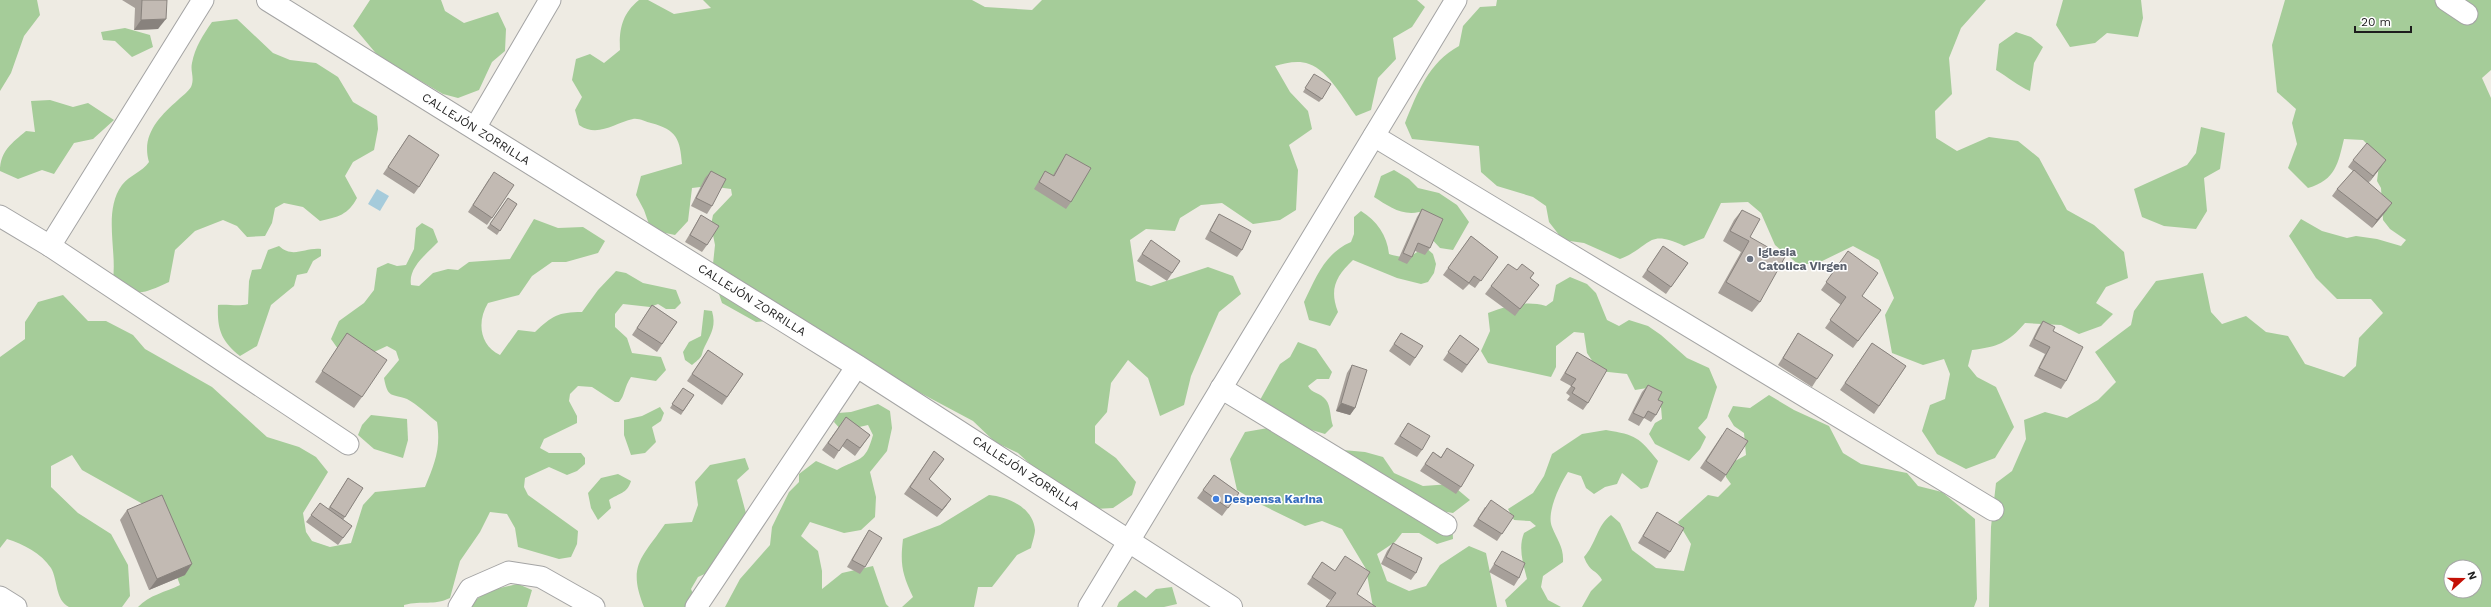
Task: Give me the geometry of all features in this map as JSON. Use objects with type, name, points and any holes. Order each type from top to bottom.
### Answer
[{"type":"street","points":[[50,246],[203,0]]},
{"type":"street","name":"CALLEJÓN ZORRILLA","points":[[268,0],[857,366],[1129,539],[1231,607]]},
{"type":"street","points":[[475,128],[550,0]]},
{"type":"street","points":[[1089,607],[1456,0]]},
{"type":"street","points":[[2446,0],[2467,14]]},
{"type":"street","points":[[1374,136],[1994,510]]},
{"type":"street","points":[[0,216],[50,246],[348,444]]},
{"type":"street","points":[[696,607],[857,366]]},
{"type":"street","points":[[1221,388],[1446,525]]},
{"type":"street","points":[[459,607],[470,589],[508,572],[541,577],[594,607]]},
{"type":"street","points":[[0,597],[16,607]]},
{"type":"green space","points":[[0,0],[37,0],[40,15],[24,36],[11,73],[0,91]]},
{"type":"green space","points":[[370,0],[441,0],[445,11],[464,23],[498,12],[506,29],[505,51],[492,62],[479,90],[458,98],[443,94],[379,57],[353,26]]},
{"type":"green space","points":[[639,0],[648,0],[674,14],[711,8],[703,0],[972,0],[985,7],[1032,10],[1042,0],[1417,0],[1425,7],[1412,27],[1393,38],[1396,59],[1378,78],[1371,110],[1356,116],[1336,87],[1316,68],[1301,62],[1275,66],[1290,92],[1308,111],[1312,129],[1289,145],[1298,170],[1296,210],[1280,220],[1253,224],[1222,203],[1201,205],[1180,218],[1175,231],[1146,229],[1130,240],[1136,281],[1151,286],[1208,267],[1233,276],[1241,294],[1219,312],[1191,376],[1184,405],[1160,416],[1148,378],[1128,360],[1111,383],[1107,412],[1095,426],[1095,443],[1116,458],[1136,482],[1132,495],[1113,508],[1095,509],[1043,476],[1018,453],[995,442],[973,421],[898,381],[793,318],[756,322],[722,303],[713,264],[715,245],[711,225],[713,215],[732,195],[731,189],[709,186],[692,188],[688,221],[675,235],[651,230],[644,210],[636,195],[641,176],[682,164],[680,148],[676,137],[667,129],[638,119],[633,119],[599,130],[586,129],[579,125],[575,110],[582,97],[572,80],[576,59],[590,54],[604,63],[620,50],[620,35],[625,16],[633,5]]},
{"type":"green space","points":[[1497,0],[1986,0],[1961,28],[1949,58],[1952,94],[1935,111],[1936,138],[1957,151],[1989,137],[2018,141],[2039,158],[2067,210],[2094,225],[2124,252],[2128,278],[2106,287],[2096,303],[2113,314],[2101,326],[2079,334],[2061,325],[2025,323],[2019,330],[2002,343],[1972,350],[1968,366],[1977,377],[1996,387],[2014,427],[1995,458],[1966,469],[1937,454],[1922,431],[1930,405],[1945,399],[1950,374],[1944,359],[1923,365],[1892,353],[1885,315],[1894,298],[1879,260],[1853,246],[1816,264],[1798,264],[1775,245],[1761,213],[1748,202],[1721,203],[1704,238],[1684,246],[1672,241],[1655,239],[1620,259],[1584,243],[1563,240],[1549,222],[1546,206],[1533,197],[1497,186],[1481,172],[1479,146],[1412,139],[1405,123],[1425,79],[1440,61],[1459,46],[1463,26],[1480,7],[1496,6]]},
{"type":"green space","points":[[2063,0],[2141,0],[2143,18],[2138,37],[2107,33],[2095,43],[2070,47],[2056,25]]},
{"type":"green space","points":[[2285,0],[2491,0],[2491,70],[2482,78],[2491,98],[2491,607],[1989,607],[1991,527],[1996,483],[2012,471],[2026,439],[2024,420],[2045,412],[2067,418],[2098,400],[2116,382],[2095,352],[2131,325],[2134,311],[2156,281],[2203,273],[2211,312],[2222,324],[2246,316],[2266,332],[2288,336],[2305,364],[2344,377],[2356,366],[2359,338],[2383,313],[2371,299],[2337,299],[2316,278],[2289,236],[2301,219],[2322,231],[2347,238],[2356,236],[2377,239],[2401,246],[2406,240],[2390,229],[2383,220],[2381,188],[2377,181],[2380,157],[2363,140],[2344,139],[2340,156],[2334,170],[2325,180],[2317,185],[2308,188],[2288,168],[2297,144],[2292,123],[2296,109],[2277,92],[2272,45]]},
{"type":"green space","points":[[237,19],[273,53],[290,60],[316,63],[338,77],[353,102],[377,116],[378,129],[374,150],[353,162],[345,176],[357,198],[354,204],[346,212],[320,221],[303,207],[284,203],[275,208],[272,223],[265,236],[247,237],[237,226],[223,220],[195,231],[175,250],[169,282],[146,291],[140,292],[128,289],[113,279],[112,219],[116,195],[125,182],[149,162],[147,143],[153,127],[164,113],[191,87],[193,81],[193,57],[200,41],[212,22]]},
{"type":"green space","points":[[125,28],[150,35],[153,47],[132,57],[115,41],[103,40],[101,32]]},
{"type":"green space","points":[[2016,32],[2031,37],[2043,47],[2034,63],[2030,91],[2021,87],[1996,70],[1999,44]]},
{"type":"green space","points":[[50,100],[73,107],[88,103],[114,120],[93,139],[74,143],[54,174],[42,170],[18,179],[0,171],[2,158],[8,148],[26,131],[35,132],[31,101]]},
{"type":"green space","points":[[2201,127],[2225,133],[2220,169],[2204,178],[2207,211],[2196,229],[2164,226],[2142,217],[2134,189],[2187,165],[2196,153]]},
{"type":"green space","points":[[1394,170],[1409,179],[1418,188],[1439,193],[1457,205],[1469,222],[1453,250],[1440,248],[1427,234],[1430,218],[1419,212],[1407,213],[1395,209],[1374,197],[1381,176]]},
{"type":"green space","points":[[1361,211],[1372,219],[1380,229],[1386,241],[1389,254],[1404,257],[1416,253],[1424,246],[1433,254],[1436,264],[1434,273],[1428,282],[1421,284],[1397,278],[1353,260],[1338,277],[1334,290],[1334,296],[1338,312],[1330,326],[1309,320],[1304,302],[1308,293],[1317,275],[1328,259],[1334,252],[1351,242],[1354,234],[1354,217]]},
{"type":"green space","points":[[534,219],[558,228],[583,227],[605,241],[598,253],[566,262],[552,262],[532,276],[519,295],[488,303],[482,317],[482,332],[488,345],[493,351],[500,355],[518,330],[535,332],[546,322],[556,316],[567,313],[582,312],[598,290],[616,271],[626,273],[643,283],[676,290],[681,303],[675,309],[666,309],[658,304],[650,307],[623,304],[615,314],[615,327],[627,338],[632,353],[661,357],[666,370],[656,381],[631,377],[619,402],[615,402],[592,387],[578,386],[570,394],[569,401],[577,416],[577,423],[544,439],[540,448],[549,453],[581,453],[585,458],[585,464],[577,471],[567,475],[549,467],[525,478],[524,487],[528,495],[578,531],[577,544],[571,557],[559,559],[518,547],[515,528],[507,514],[490,512],[480,532],[460,561],[450,598],[438,602],[417,603],[404,605],[404,607],[138,607],[147,599],[180,585],[156,520],[141,503],[82,470],[72,455],[51,466],[51,487],[78,513],[111,534],[128,565],[130,596],[122,607],[69,607],[61,600],[51,568],[42,558],[25,546],[7,539],[0,548],[0,357],[25,339],[25,322],[38,302],[63,295],[88,321],[106,321],[133,335],[145,349],[212,387],[267,437],[299,447],[316,457],[328,472],[303,513],[306,532],[312,541],[330,547],[351,543],[363,505],[375,492],[425,487],[438,448],[437,422],[411,401],[391,394],[385,385],[384,378],[399,360],[396,351],[387,346],[361,358],[343,356],[331,339],[339,321],[364,303],[374,290],[377,268],[388,263],[397,266],[406,265],[414,249],[416,228],[422,223],[433,229],[438,242],[419,261],[412,272],[411,285],[419,286],[433,273],[448,269],[458,270],[469,262],[510,259]]},
{"type":"green space","points":[[279,246],[289,252],[321,249],[321,256],[313,261],[307,273],[297,275],[294,286],[271,305],[257,346],[240,356],[224,340],[218,321],[218,305],[248,304],[249,281],[252,270],[261,269],[268,250]]},
{"type":"green space","points":[[1570,277],[1587,284],[1596,293],[1607,320],[1619,326],[1629,320],[1648,326],[1661,335],[1687,358],[1709,368],[1717,387],[1707,418],[1698,428],[1706,437],[1700,449],[1689,461],[1655,444],[1649,434],[1655,423],[1662,419],[1661,407],[1653,391],[1647,388],[1635,390],[1627,374],[1599,371],[1587,353],[1584,333],[1574,332],[1556,346],[1556,367],[1551,377],[1488,363],[1481,351],[1490,331],[1488,313],[1510,306],[1524,304],[1538,304],[1546,306],[1553,301],[1556,285]]},
{"type":"green space","points":[[704,310],[712,311],[714,320],[713,328],[701,357],[692,365],[685,360],[683,352],[689,342],[701,336]]},
{"type":"green space","points":[[1298,342],[1316,349],[1332,372],[1329,379],[1317,379],[1308,386],[1311,390],[1322,396],[1329,405],[1333,426],[1325,434],[1295,425],[1260,400],[1280,364],[1290,357]]},
{"type":"green space","points":[[1769,395],[1794,410],[1829,426],[1843,453],[1861,464],[1907,473],[1918,486],[1942,492],[1975,519],[1977,599],[1974,607],[1582,607],[1591,591],[1602,580],[1598,574],[1588,566],[1584,557],[1599,529],[1611,515],[1620,523],[1632,550],[1656,568],[1684,571],[1691,544],[1678,522],[1708,495],[1718,497],[1731,484],[1726,477],[1726,466],[1746,455],[1744,433],[1734,426],[1728,416],[1733,406],[1750,408]]},
{"type":"green space","points":[[878,404],[890,411],[892,428],[887,451],[870,472],[876,497],[875,517],[861,530],[844,533],[810,522],[801,536],[818,551],[822,571],[822,589],[842,573],[873,566],[886,604],[889,607],[725,607],[740,579],[770,545],[772,527],[789,492],[799,482],[799,474],[816,461],[837,470],[860,458],[867,451],[873,435],[868,425],[842,431],[834,422],[838,413],[851,412]]},
{"type":"green space","points":[[660,407],[664,413],[661,421],[652,427],[656,442],[645,453],[631,455],[624,435],[624,420],[642,416]]},
{"type":"green space","points":[[371,415],[407,419],[408,440],[403,458],[374,449],[358,435],[362,425]]},
{"type":"green space","points":[[1268,428],[1322,452],[1343,450],[1365,452],[1383,457],[1394,473],[1423,486],[1451,484],[1470,500],[1453,513],[1429,509],[1452,521],[1453,539],[1437,544],[1419,533],[1402,533],[1395,542],[1377,554],[1387,581],[1409,591],[1426,586],[1440,565],[1469,546],[1486,553],[1497,607],[1373,607],[1366,569],[1342,529],[1322,521],[1305,526],[1260,504],[1237,490],[1230,459],[1245,432]]},
{"type":"green space","points":[[1606,430],[1636,438],[1658,461],[1648,487],[1641,489],[1622,473],[1617,484],[1605,487],[1594,494],[1586,488],[1581,476],[1568,472],[1558,491],[1551,514],[1552,527],[1561,548],[1563,562],[1543,576],[1541,587],[1548,600],[1561,607],[1507,607],[1505,600],[1527,579],[1521,544],[1524,533],[1536,526],[1530,521],[1514,520],[1508,509],[1533,493],[1544,476],[1552,454],[1582,434]]},
{"type":"green space","points":[[745,458],[749,469],[737,480],[747,517],[709,572],[698,577],[691,589],[697,604],[695,607],[644,607],[639,593],[637,571],[644,554],[650,545],[665,524],[692,522],[698,505],[695,482],[710,465]]},
{"type":"green space","points":[[618,474],[631,481],[625,491],[609,500],[611,508],[598,520],[591,508],[588,493],[601,478]]},
{"type":"green space","points":[[989,495],[1011,501],[1025,509],[1030,515],[1035,530],[1031,548],[1017,555],[992,587],[978,587],[974,607],[902,607],[913,597],[904,575],[902,562],[903,539],[940,525]]},
{"type":"green space","points":[[518,584],[532,590],[527,607],[470,607],[479,597],[491,591]]},
{"type":"green space","points":[[1172,587],[1177,604],[1164,607],[1117,607],[1119,602],[1135,590],[1146,598],[1156,589]]},
{"type":"water","points":[[377,189],[389,196],[380,211],[368,204]]},
{"type":"building","points":[[142,0],[167,0],[166,19],[141,20]]},
{"type":"building","points":[[1314,74],[1331,84],[1322,99],[1305,88]]},
{"type":"building","points":[[409,135],[439,155],[419,187],[388,167]]},
{"type":"building","points":[[2367,143],[2386,160],[2373,176],[2353,160]]},
{"type":"building","points":[[1066,154],[1091,168],[1071,202],[1039,182],[1045,171],[1054,176]]},
{"type":"building","points":[[2354,170],[2392,203],[2377,220],[2337,189]]},
{"type":"building","points":[[711,171],[726,179],[712,206],[696,198]]},
{"type":"building","points":[[494,172],[514,185],[492,218],[473,205]]},
{"type":"building","points":[[508,198],[517,204],[500,231],[490,224]]},
{"type":"building","points":[[1422,209],[1443,219],[1430,248],[1418,243],[1412,257],[1403,253]]},
{"type":"building","name":"Iglesia Catolica Virgen","points":[[1742,210],[1760,219],[1750,237],[1785,257],[1760,302],[1726,282],[1749,241],[1730,231]]},
{"type":"building","points":[[1219,214],[1251,231],[1242,250],[1210,231]]},
{"type":"building","points":[[701,215],[719,226],[707,245],[690,235]]},
{"type":"building","points":[[1471,236],[1498,257],[1481,281],[1474,276],[1469,283],[1448,268]]},
{"type":"building","points":[[1151,240],[1180,261],[1172,273],[1142,254]]},
{"type":"building","points":[[1663,246],[1688,263],[1671,287],[1647,270]]},
{"type":"building","points":[[1848,251],[1878,273],[1862,296],[1881,310],[1858,341],[1830,320],[1846,297],[1826,282]]},
{"type":"building","points":[[1508,264],[1517,270],[1522,264],[1534,273],[1530,278],[1539,285],[1520,309],[1491,286]]},
{"type":"building","points":[[652,305],[677,322],[662,344],[637,328]]},
{"type":"building","points":[[2043,321],[2055,327],[2053,331],[2083,347],[2066,381],[2039,368],[2050,347],[2034,339]]},
{"type":"building","points":[[347,333],[387,360],[362,397],[322,371]]},
{"type":"building","points":[[1401,333],[1423,346],[1415,358],[1394,344]]},
{"type":"building","points":[[1798,333],[1833,355],[1817,379],[1783,358]]},
{"type":"building","points":[[1460,335],[1479,349],[1467,365],[1448,352]]},
{"type":"building","points":[[1872,343],[1906,366],[1879,406],[1845,383]]},
{"type":"building","points":[[708,350],[743,374],[727,397],[692,374]]},
{"type":"building","points":[[1577,352],[1607,370],[1588,403],[1572,393],[1575,388],[1571,386],[1576,379],[1565,373]]},
{"type":"building","points":[[1352,365],[1367,370],[1355,408],[1341,403]]},
{"type":"building","points":[[1648,385],[1662,392],[1658,400],[1663,402],[1656,415],[1648,411],[1644,418],[1633,413]]},
{"type":"building","points":[[683,388],[694,395],[683,411],[672,404]]},
{"type":"building","points":[[846,417],[870,435],[860,448],[847,439],[839,451],[828,443]]},
{"type":"building","points":[[1408,423],[1430,436],[1422,450],[1400,436]]},
{"type":"building","points":[[1727,428],[1748,441],[1726,475],[1706,461]]},
{"type":"building","points":[[1447,448],[1474,465],[1461,487],[1425,464],[1433,452],[1441,458]]},
{"type":"building","points":[[934,451],[944,459],[929,479],[951,499],[942,510],[910,487]]},
{"type":"building","points":[[1214,475],[1239,493],[1228,508],[1203,490]]},
{"type":"building","points":[[348,478],[363,488],[345,517],[330,507]]},
{"type":"building","points":[[162,495],[192,564],[157,579],[127,510]]},
{"type":"building","points":[[1491,500],[1514,516],[1502,534],[1478,519]]},
{"type":"building","points":[[320,503],[352,526],[343,538],[311,515]]},
{"type":"building","points":[[1657,512],[1684,528],[1670,552],[1643,536]]},
{"type":"building","points":[[869,530],[882,538],[865,567],[852,560]]},
{"type":"building","points":[[1393,543],[1422,558],[1416,573],[1386,557]]},
{"type":"building","points":[[1502,551],[1525,563],[1519,578],[1494,564]]},
{"type":"building","points":[[1345,556],[1370,572],[1357,594],[1376,607],[1326,607],[1336,593],[1312,577],[1322,562],[1335,571]]},
{"type":"place","name":"Iglesia Catolica Virgen","points":[[1750,259]]},
{"type":"place","name":"Despensa Karina","points":[[1216,499]]}]
